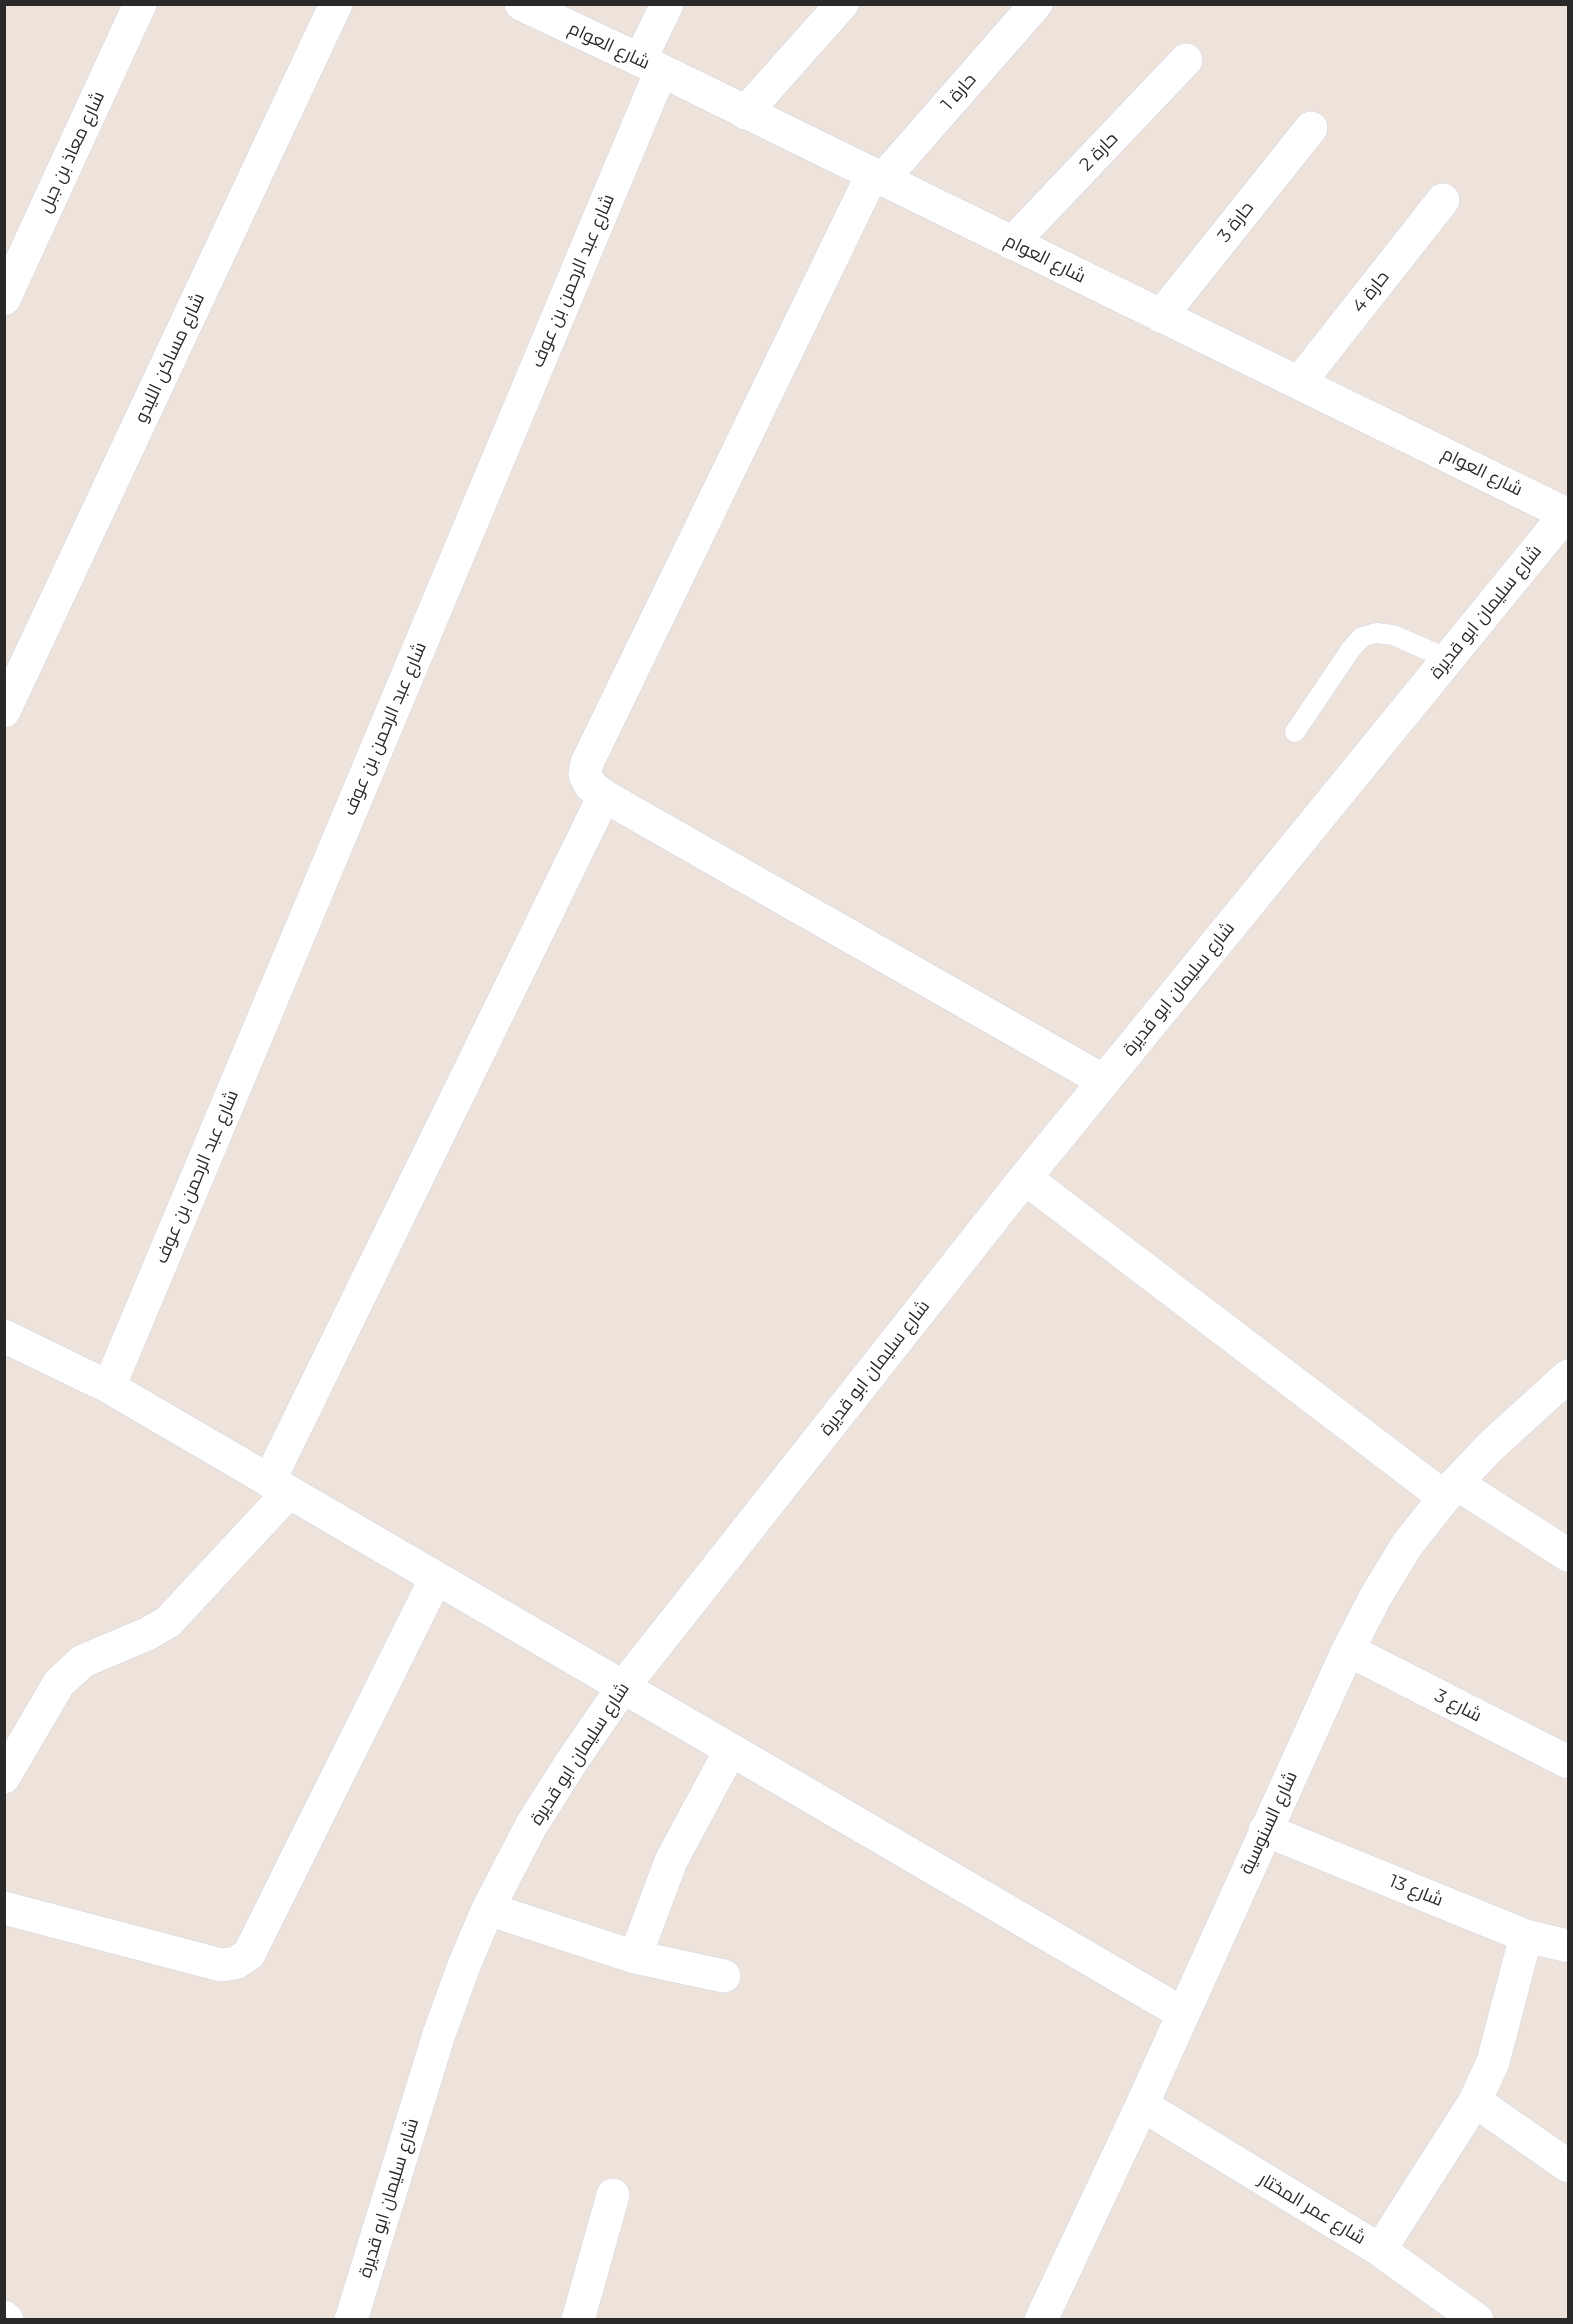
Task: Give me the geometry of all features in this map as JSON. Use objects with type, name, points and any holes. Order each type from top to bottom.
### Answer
[{"type":"street","name":"شارع معاذ بن جبل","points":[[6,293],[140,4]]},
{"type":"street","name":"شارع مساكن الليدو","points":[[4,711],[336,4]]},
{"type":"street","name":"شارع العوام","points":[[521,4],[1567,514]]},
{"type":"street","name":"شارع عبد الرحمن بن عوف","points":[[109,1387],[651,66],[667,4]]},
{"type":"street","points":[[745,113],[842,4]]},
{"type":"street","name":"حارة 1","points":[[1036,4],[877,177],[586,763],[585,775],[591,786],[604,796],[1104,1081]]},
{"type":"street","name":"حارة 2","points":[[1012,243],[1186,60]]},
{"type":"street","name":"حارة 3","points":[[1161,316],[1311,128]]},
{"type":"street","name":"حارة 4","points":[[1299,383],[1443,200]]},
{"type":"street","name":"شارع سليمان ابو قديرة","points":[[351,2319],[439,2034],[488,1909],[531,1826],[572,1761],[623,1687],[1025,1178],[1567,514]]},
{"type":"street","points":[[4,1777],[59,1683],[83,1661],[147,1634],[168,1622],[192,1599],[279,1486],[604,796]]},
{"type":"street","points":[[1025,1178],[1450,1490],[1569,1555]]},
{"type":"street","points":[[4,1336],[109,1387],[1182,2013]]},
{"type":"street","name":"شارع السنوسية","points":[[1053,2315],[1182,2013],[1348,1650],[1376,1596],[1407,1545],[1450,1490],[1490,1447],[1569,1376]]},
{"type":"street","points":[[4,1908],[221,1965],[236,1963],[249,1954],[436,1578]]},
{"type":"street","name":"شارع 3","points":[[1348,1650],[1569,1762]]},
{"type":"street","points":[[635,1957],[671,1861],[730,1751]]},
{"type":"street","name":"شارع 13","points":[[1265,1830],[1526,1936],[1569,1946]]},
{"type":"street","points":[[488,1909],[635,1957],[724,1976]]},
{"type":"street","points":[[1380,2250],[1476,2101],[1493,2062],[1526,1936]]},
{"type":"street","points":[[1476,2101],[1569,2166]]},
{"type":"street","name":"شارع عمر المختار","points":[[1142,2105],[1380,2250],[1477,2319]]},
{"type":"street","points":[[578,2319],[613,2195]]},
{"type":"lane","points":[[1295,732],[1351,649],[1362,637],[1376,633],[1393,634],[1448,659]]}]
